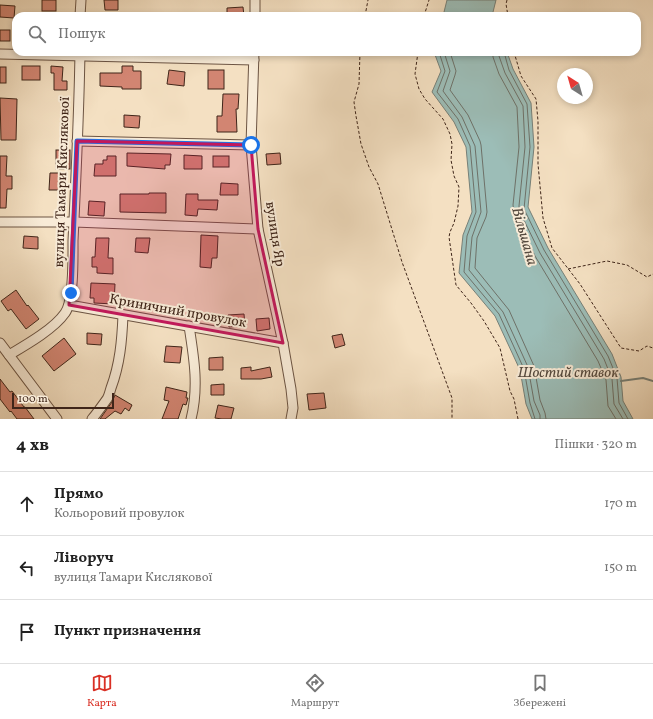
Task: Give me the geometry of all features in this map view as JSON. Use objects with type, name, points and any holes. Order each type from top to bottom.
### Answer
[{"type":"street","points":[[80,12],[81,0]]},
{"type":"street","points":[[255,0],[255,12]]},
{"type":"street","points":[[0,54],[12,54]]},
{"type":"street","name":"вулиця Тамари Кислякової","points":[[69,305],[71,293],[80,56]]},
{"type":"street","name":"вулиця Яр","points":[[254,56],[251,145],[258,229],[283,343],[291,389],[293,408],[291,419]]},
{"type":"street","points":[[77,141],[251,145]]},
{"type":"street","points":[[0,222],[74,222],[258,229]]},
{"type":"street","points":[[9,356],[43,333],[56,322],[65,313],[69,305]]},
{"type":"street","name":"Криничний провулок","points":[[69,305],[283,343]]},
{"type":"street","points":[[92,419],[100,410],[107,398],[118,366],[122,345],[123,315]]},
{"type":"street","points":[[189,326],[195,370],[195,400],[191,419]]},
{"type":"street","points":[[0,343],[57,419]]},
{"type":"path","points":[[366,12],[368,0]]},
{"type":"path","points":[[425,12],[428,0]]},
{"type":"path","points":[[507,0],[507,12]]},
{"type":"path","points":[[360,56],[360,84],[354,102],[362,144],[369,167],[378,184],[402,262],[452,398],[452,419]]},
{"type":"path","points":[[417,56],[415,74],[419,89],[425,99],[443,120],[450,134],[452,144],[451,160],[454,176],[459,187],[458,206],[450,237],[456,285],[484,321],[500,348],[518,419]]},
{"type":"path","points":[[515,56],[521,76],[536,99],[538,121],[538,164],[543,218],[552,248],[580,284],[621,348],[639,351],[647,346],[653,348]]},
{"type":"path","points":[[568,269],[607,261],[627,265],[647,277],[653,274]]},
{"type":"highlighted area","points":[[77,141],[251,145],[258,229],[283,343],[69,305]]},
{"type":"water","points":[[447,0],[496,0],[493,12],[444,12]]},
{"type":"water","name":"Шостий ставок","points":[[435,56],[508,56],[513,69],[531,103],[534,147],[528,207],[548,248],[612,354],[621,377],[623,401],[633,419],[532,419],[526,404],[520,370],[495,316],[459,273],[463,235],[472,212],[466,147],[454,122],[432,92],[441,71]]},
{"type":"building","points":[[42,0],[56,0],[56,11],[42,11]]},
{"type":"building","points":[[104,0],[118,0],[118,10],[105,10]]},
{"type":"building","points":[[0,5],[15,6],[14,12],[12,12],[12,18],[0,17]]},
{"type":"building","points":[[243,7],[244,12],[227,12],[227,8]]},
{"type":"building","points":[[0,30],[10,30],[10,41],[0,41]]},
{"type":"building","points":[[22,66],[40,66],[40,80],[22,80]]},
{"type":"building","points":[[51,66],[63,67],[62,81],[67,81],[67,90],[54,90],[54,73],[51,73]]},
{"type":"building","points":[[122,66],[133,66],[133,71],[141,71],[141,89],[122,89],[122,87],[100,86],[100,73],[122,73]]},
{"type":"building","points":[[0,67],[6,67],[6,83],[0,83]]},
{"type":"building","points":[[169,70],[185,72],[184,86],[167,84]]},
{"type":"building","points":[[208,70],[224,70],[224,89],[208,89]]},
{"type":"building","points":[[223,94],[239,94],[238,109],[236,109],[237,132],[217,132],[217,116],[222,116]]},
{"type":"building","points":[[0,98],[17,99],[16,140],[1,140]]},
{"type":"building","points":[[124,115],[140,116],[139,128],[124,127]]},
{"type":"building","points":[[56,150],[70,150],[70,169],[56,169]]},
{"type":"building","points":[[127,153],[171,154],[170,165],[165,165],[165,169],[127,166]]},
{"type":"building","points":[[280,153],[281,164],[267,165],[266,154]]},
{"type":"building","points":[[184,155],[202,156],[202,169],[184,169]]},
{"type":"building","points":[[0,156],[7,156],[6,176],[12,176],[12,189],[7,189],[6,208],[0,208]]},
{"type":"building","points":[[107,156],[116,156],[116,176],[94,176],[95,164],[103,164],[103,160],[107,160]]},
{"type":"building","points":[[213,156],[229,156],[229,167],[213,167]]},
{"type":"building","points":[[50,173],[60,173],[59,190],[49,190]]},
{"type":"building","points":[[221,183],[238,184],[238,195],[220,195]]},
{"type":"building","points":[[166,193],[166,213],[120,212],[120,194]]},
{"type":"building","points":[[186,194],[198,194],[198,200],[218,200],[217,210],[198,209],[197,216],[185,215]]},
{"type":"building","points":[[89,201],[105,202],[104,216],[88,215]]},
{"type":"building","points":[[201,235],[218,236],[217,258],[212,258],[211,268],[200,267]]},
{"type":"building","points":[[24,236],[38,237],[38,249],[23,248]]},
{"type":"building","points":[[96,238],[109,238],[108,258],[113,258],[113,274],[97,273],[97,267],[92,267],[92,257],[95,257]]},
{"type":"building","points":[[136,238],[150,238],[148,253],[135,252]]},
{"type":"building","points":[[91,283],[115,284],[114,304],[94,303],[94,298],[90,298]]},
{"type":"building","points":[[16,290],[27,306],[28,305],[39,319],[26,329],[11,309],[8,311],[1,301]]},
{"type":"building","points":[[244,314],[245,326],[229,327],[228,315]]},
{"type":"building","points":[[269,318],[270,329],[257,331],[256,319]]},
{"type":"building","points":[[87,333],[102,334],[101,345],[87,344]]},
{"type":"building","points":[[342,334],[345,345],[335,348],[332,336]]},
{"type":"building","points":[[64,338],[76,354],[54,371],[42,356]]},
{"type":"building","points":[[166,346],[182,347],[180,363],[164,362]]},
{"type":"building","points":[[223,357],[223,370],[209,370],[209,358]]},
{"type":"building","points":[[251,367],[251,371],[270,367],[272,377],[261,379],[241,379],[241,368]]},
{"type":"building","points":[[0,379],[10,392],[12,391],[34,419],[17,419],[11,411],[10,412],[0,399]]},
{"type":"building","points":[[224,384],[224,395],[211,395],[211,385]]},
{"type":"building","points":[[166,387],[187,392],[186,398],[188,398],[186,405],[183,404],[178,419],[162,419],[169,401],[164,400]]},
{"type":"building","points":[[324,393],[326,408],[309,410],[307,394]]},
{"type":"building","points":[[115,395],[132,405],[129,411],[125,408],[121,414],[115,411],[105,419],[100,419],[112,402]]},
{"type":"building","points":[[218,405],[234,408],[231,419],[215,418]]},
{"type":"waterway","points":[[621,381],[643,378],[653,381]]},
{"type":"route","points":[[71,293],[77,141],[251,145]]},
{"type":"water label","name":"Вільшана","points":[[525,236]]}]
